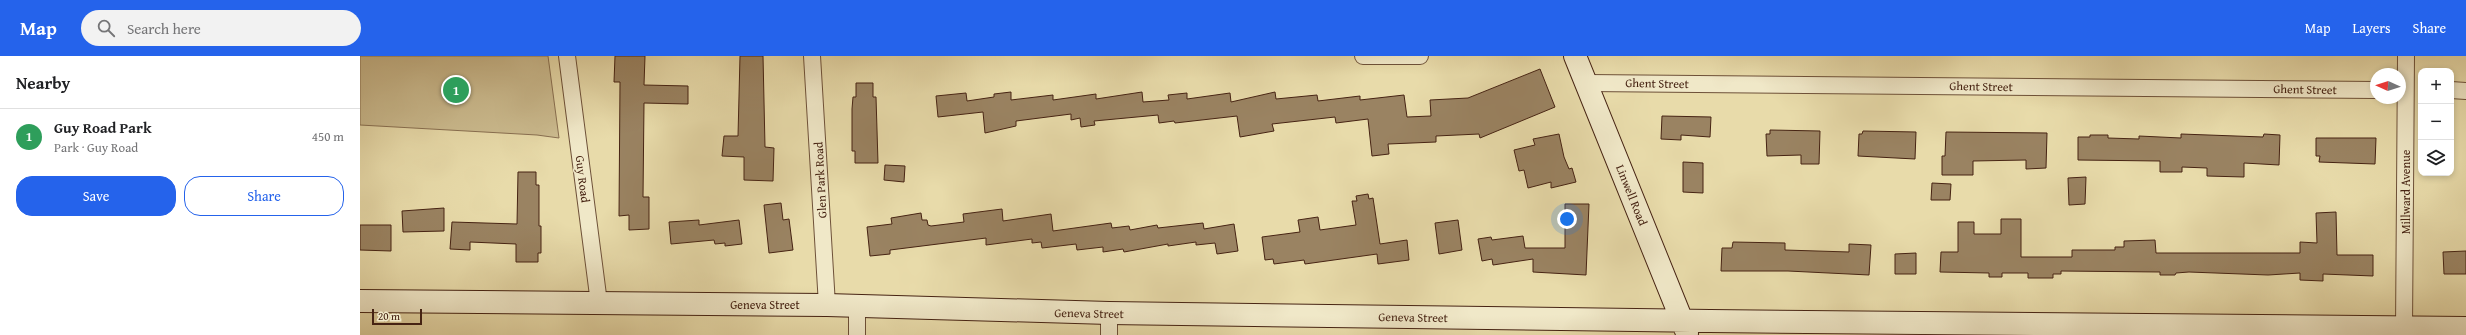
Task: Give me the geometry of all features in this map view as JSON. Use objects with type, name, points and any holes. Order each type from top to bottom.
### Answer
[{"type":"main road","name":"Linwell Road","points":[[1575,56],[1685,328]]},
{"type":"main road","name":"Geneva Street","points":[[360,301],[827,305],[1685,328],[2466,328]]},
{"type":"street","name":"Guy Road","points":[[567,56],[599,303]]},
{"type":"street","name":"Glen Park Road","points":[[812,56],[827,305]]},
{"type":"street","points":[[1364,56],[1420,56]]},
{"type":"street","name":"Millward Avenue","points":[[2404,329],[2409,90],[2406,56]]},
{"type":"street","name":"Ghent Street","points":[[1586,83],[2370,90]]},
{"type":"street","points":[[2454,90],[2466,90]]},
{"type":"street","points":[[857,306],[857,335]]},
{"type":"street","points":[[1109,313],[1109,335]]},
{"type":"shaded area","points":[[360,56],[548,56],[559,138],[537,135],[360,125]]},
{"type":"building","points":[[615,56],[645,56],[644,85],[688,86],[688,104],[644,103],[643,197],[649,197],[649,229],[629,230],[629,215],[619,216],[620,82],[614,82]]},
{"type":"building","points":[[740,56],[763,56],[765,147],[774,148],[773,181],[744,180],[744,157],[722,156],[724,136],[738,136]]},
{"type":"building","points":[[1540,69],[1555,107],[1480,138],[1479,134],[1436,136],[1436,142],[1388,144],[1389,154],[1372,156],[1368,119],[1336,123],[1335,117],[1272,124],[1274,131],[1240,137],[1237,116],[1175,123],[1174,121],[1159,123],[1158,115],[1094,121],[1095,125],[1081,127],[1080,118],[1071,120],[1071,114],[1016,121],[1016,126],[985,133],[983,112],[938,117],[936,96],[966,93],[967,101],[994,97],[994,94],[1011,92],[1011,100],[1053,95],[1053,100],[1096,94],[1096,99],[1142,92],[1143,102],[1169,100],[1168,95],[1187,93],[1187,99],[1230,93],[1231,102],[1275,92],[1276,99],[1317,95],[1318,101],[1360,96],[1360,100],[1404,95],[1407,117],[1431,116],[1430,100],[1468,98]]},
{"type":"building","points":[[856,83],[873,83],[873,97],[876,97],[878,163],[855,163],[855,151],[852,151],[852,109],[853,97],[856,97]]},
{"type":"building","points":[[1662,116],[1711,117],[1710,137],[1681,135],[1681,140],[1661,139]]},
{"type":"building","points":[[1770,130],[1820,131],[1819,164],[1801,164],[1801,155],[1767,156],[1766,134],[1770,134]]},
{"type":"building","points":[[1863,131],[1916,132],[1915,159],[1858,156],[1859,134],[1862,134]]},
{"type":"building","points":[[1946,132],[2047,133],[2046,168],[2026,169],[2026,160],[1973,161],[1973,175],[1942,175],[1942,156],[1945,156]]},
{"type":"building","points":[[1559,134],[1564,157],[1569,169],[1572,168],[1576,182],[1551,188],[1551,182],[1528,188],[1524,170],[1519,171],[1514,150],[1535,145],[1533,139]]},
{"type":"building","points":[[2181,134],[2263,137],[2264,134],[2280,135],[2279,165],[2244,163],[2244,177],[2207,176],[2207,168],[2182,167],[2182,172],[2160,172],[2160,161],[2078,160],[2078,137],[2108,135],[2108,138],[2139,139],[2139,136],[2181,138]]},
{"type":"building","points":[[2316,138],[2376,138],[2375,164],[2319,162],[2320,156],[2316,156]]},
{"type":"building","points":[[1683,162],[1703,163],[1703,193],[1683,192]]},
{"type":"building","points":[[885,165],[905,166],[904,182],[884,180]]},
{"type":"building","points":[[518,172],[536,172],[536,185],[539,185],[539,226],[541,226],[541,253],[538,253],[538,262],[516,262],[516,244],[470,242],[470,250],[450,249],[452,222],[517,224]]},
{"type":"building","points":[[2086,177],[2085,204],[2069,205],[2068,178]]},
{"type":"building","points":[[1932,183],[1951,184],[1950,200],[1931,200]]},
{"type":"building","points":[[1368,194],[1369,199],[1373,198],[1380,244],[1407,240],[1409,260],[1378,264],[1377,254],[1305,264],[1304,260],[1274,264],[1273,259],[1265,260],[1262,237],[1300,232],[1298,220],[1318,217],[1320,230],[1356,225],[1352,201],[1357,201],[1356,196]]},
{"type":"building","points":[[781,203],[783,220],[789,219],[793,250],[769,253],[764,205]]},
{"type":"building","points":[[1565,204],[1589,204],[1586,275],[1533,272],[1533,259],[1493,265],[1492,259],[1482,261],[1478,239],[1491,237],[1492,240],[1523,236],[1525,248],[1565,248]]},
{"type":"building","points":[[444,208],[444,231],[403,232],[402,211]]},
{"type":"building","points":[[1002,209],[1003,221],[1051,214],[1053,231],[1111,223],[1112,228],[1129,226],[1130,230],[1157,225],[1158,228],[1203,223],[1204,229],[1234,224],[1238,251],[1217,254],[1215,243],[1196,245],[1196,242],[1168,246],[1168,244],[1124,252],[1123,249],[1103,252],[1103,247],[1077,250],[1076,244],[1042,248],[1041,242],[1032,243],[1032,239],[986,245],[986,238],[890,250],[890,254],[870,256],[867,227],[892,224],[891,218],[921,213],[922,220],[927,220],[928,225],[931,226],[964,222],[963,214]]},
{"type":"building","points":[[2336,212],[2337,255],[2373,255],[2373,276],[2323,274],[2323,281],[2300,280],[2300,273],[2268,275],[2189,272],[2176,273],[2175,275],[2160,275],[2160,272],[2061,271],[2061,274],[2053,274],[2053,278],[2028,278],[2028,273],[2002,273],[2002,277],[1989,277],[1989,273],[1940,272],[1941,252],[1958,252],[1958,222],[1974,222],[1974,234],[2001,234],[2001,219],[2021,219],[2021,257],[2072,257],[2072,250],[2115,250],[2115,247],[2124,247],[2124,241],[2155,240],[2156,253],[2300,253],[2300,242],[2317,243],[2316,213]]},
{"type":"building","points":[[699,220],[699,225],[739,220],[742,244],[725,246],[725,243],[715,244],[714,240],[671,244],[669,222]]},
{"type":"building","points":[[1458,220],[1462,250],[1439,254],[1435,223]]},
{"type":"building","points":[[360,225],[391,225],[391,251],[360,250]]},
{"type":"building","points":[[1733,242],[1785,243],[1785,250],[1849,252],[1849,244],[1871,245],[1869,275],[1788,271],[1721,271],[1722,248],[1732,248]]},
{"type":"building","points":[[2466,251],[2466,274],[2444,274],[2443,252]]},
{"type":"building","points":[[1916,253],[1916,274],[1895,274],[1895,254]]},
{"type":"place","name":"Guy Road Park","points":[[456,90]]}]
